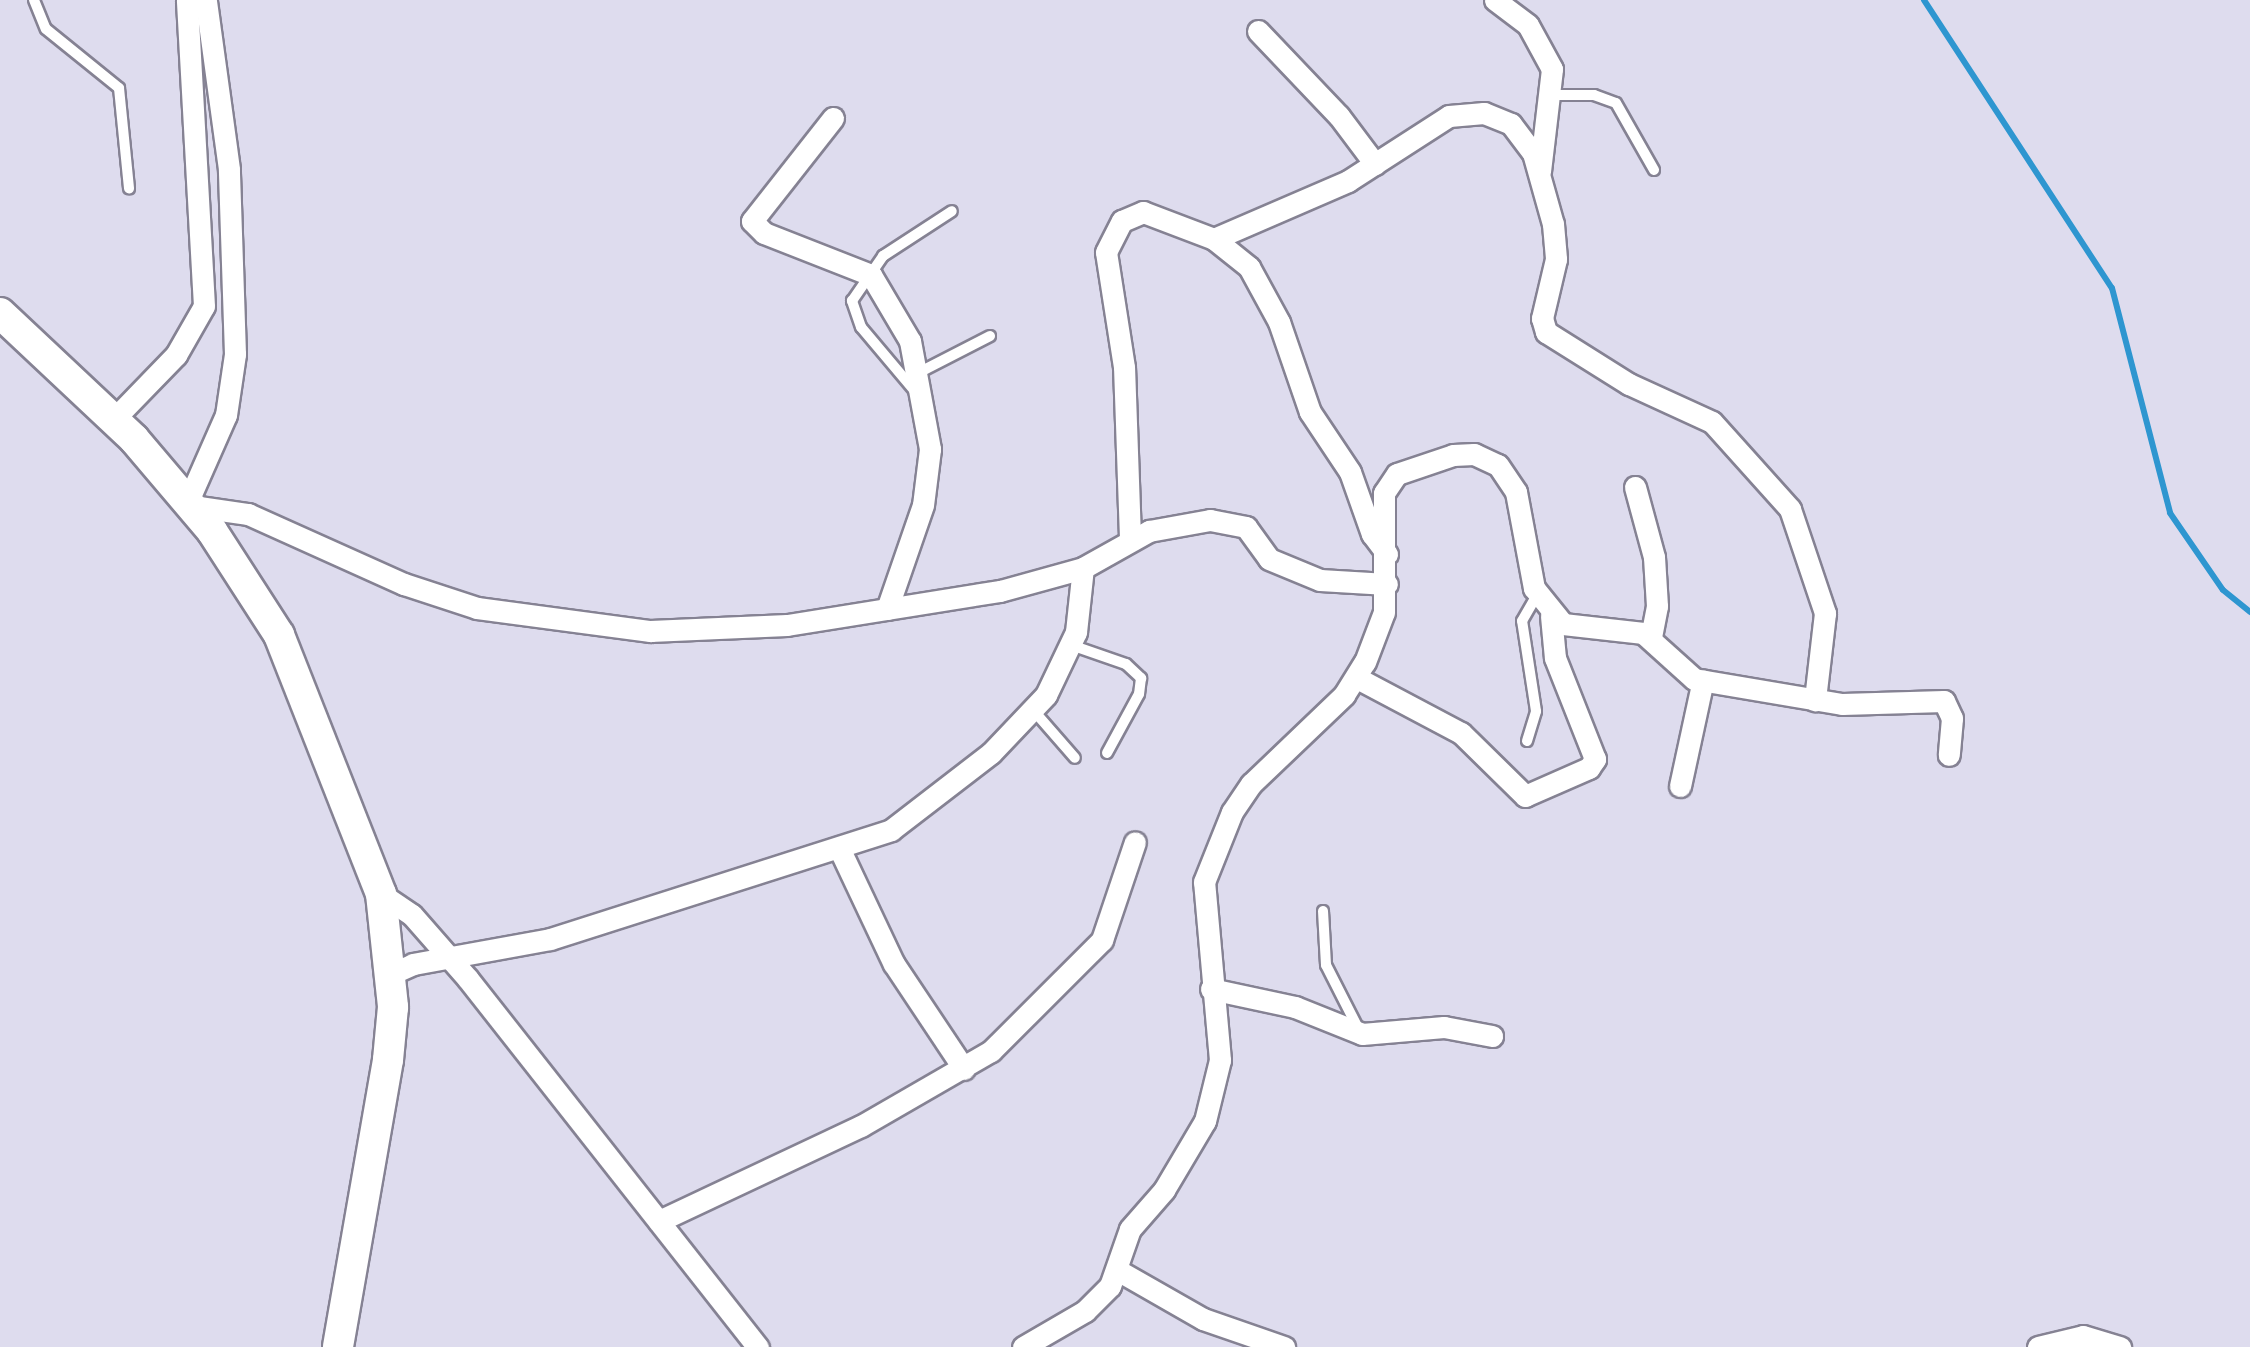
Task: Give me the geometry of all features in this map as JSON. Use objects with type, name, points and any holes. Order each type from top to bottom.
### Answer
[{"type":"street","points":[[113,420],[176,355],[205,306],[187,0]]},
{"type":"street","points":[[190,503],[226,415],[235,354],[229,169],[206,0]]},
{"type":"street","points":[[1494,0],[1528,25],[1547,53],[1551,95],[1540,171]]},
{"type":"street","points":[[1258,31],[1339,116],[1376,164]]},
{"type":"street","points":[[1214,239],[1376,164],[1434,124],[1470,111],[1498,116],[1524,135],[1540,171],[1556,248],[1542,318],[1546,332],[1629,384],[1702,415],[1790,509],[1825,613],[1815,700]]},
{"type":"street","points":[[833,118],[752,221],[764,233],[867,272],[900,317],[925,403],[930,449],[923,505],[887,609]]},
{"type":"street","points":[[1130,538],[1124,368],[1107,243],[1122,221],[1143,212],[1214,239],[1261,284],[1310,412],[1350,472],[1372,534],[1387,554]]},
{"type":"street","points":[[0,313],[113,420],[190,503],[279,635],[381,894],[391,974],[375,1155],[338,1347]]},
{"type":"street","points":[[1023,1347],[1085,1311],[1119,1271],[1130,1229],[1171,1180],[1214,1100],[1220,1060],[1202,898],[1232,812],[1290,740],[1357,678],[1377,633],[1387,584],[1387,485],[1411,466],[1475,454],[1498,465],[1512,484],[1537,595],[1551,616],[1555,658],[1595,759],[1589,768],[1525,796],[1461,733],[1357,678]]},
{"type":"street","points":[[1635,487],[1654,557],[1657,606],[1651,638]]},
{"type":"street","points":[[190,503],[248,514],[404,584],[519,618],[691,632],[887,609],[1000,591],[1083,568],[1130,538],[1187,523],[1230,521],[1246,527],[1263,554],[1320,580],[1387,584]]},
{"type":"street","points":[[391,974],[550,939],[840,850],[914,816],[1034,710],[1071,645],[1083,568]]},
{"type":"street","points":[[1551,616],[1587,630],[1651,638],[1675,668],[1703,680],[1815,700],[1944,701],[1952,719],[1949,755]]},
{"type":"street","points":[[1680,786],[1703,680]]},
{"type":"street","points":[[659,1221],[861,1126],[964,1069],[1036,1011],[1102,940],[1135,842]]},
{"type":"street","points":[[840,850],[894,964],[964,1069]]},
{"type":"street","points":[[381,894],[412,915],[758,1347]]},
{"type":"street","points":[[1211,989],[1284,1004],[1362,1034],[1444,1027],[1492,1036]]},
{"type":"street","points":[[1119,1271],[1203,1319],[1284,1347]]},
{"type":"street","points":[[2038,1347],[2083,1336],[2120,1347]]},
{"type":"lane","points":[[34,0],[46,29],[119,88],[129,189]]},
{"type":"lane","points":[[1551,95],[1594,95],[1616,103],[1654,170]]},
{"type":"lane","points":[[925,403],[855,318],[852,300],[867,272],[952,211]]},
{"type":"lane","points":[[918,373],[990,336]]},
{"type":"lane","points":[[1527,741],[1536,711],[1521,621],[1537,595]]},
{"type":"lane","points":[[1071,645],[1126,664],[1140,678],[1139,694],[1107,753]]},
{"type":"lane","points":[[1034,710],[1075,758]]},
{"type":"lane","points":[[1323,911],[1326,965],[1362,1034]]},
{"type":"waterway","points":[[1924,0],[2112,288],[2170,513],[2223,590],[2250,612]]}]
